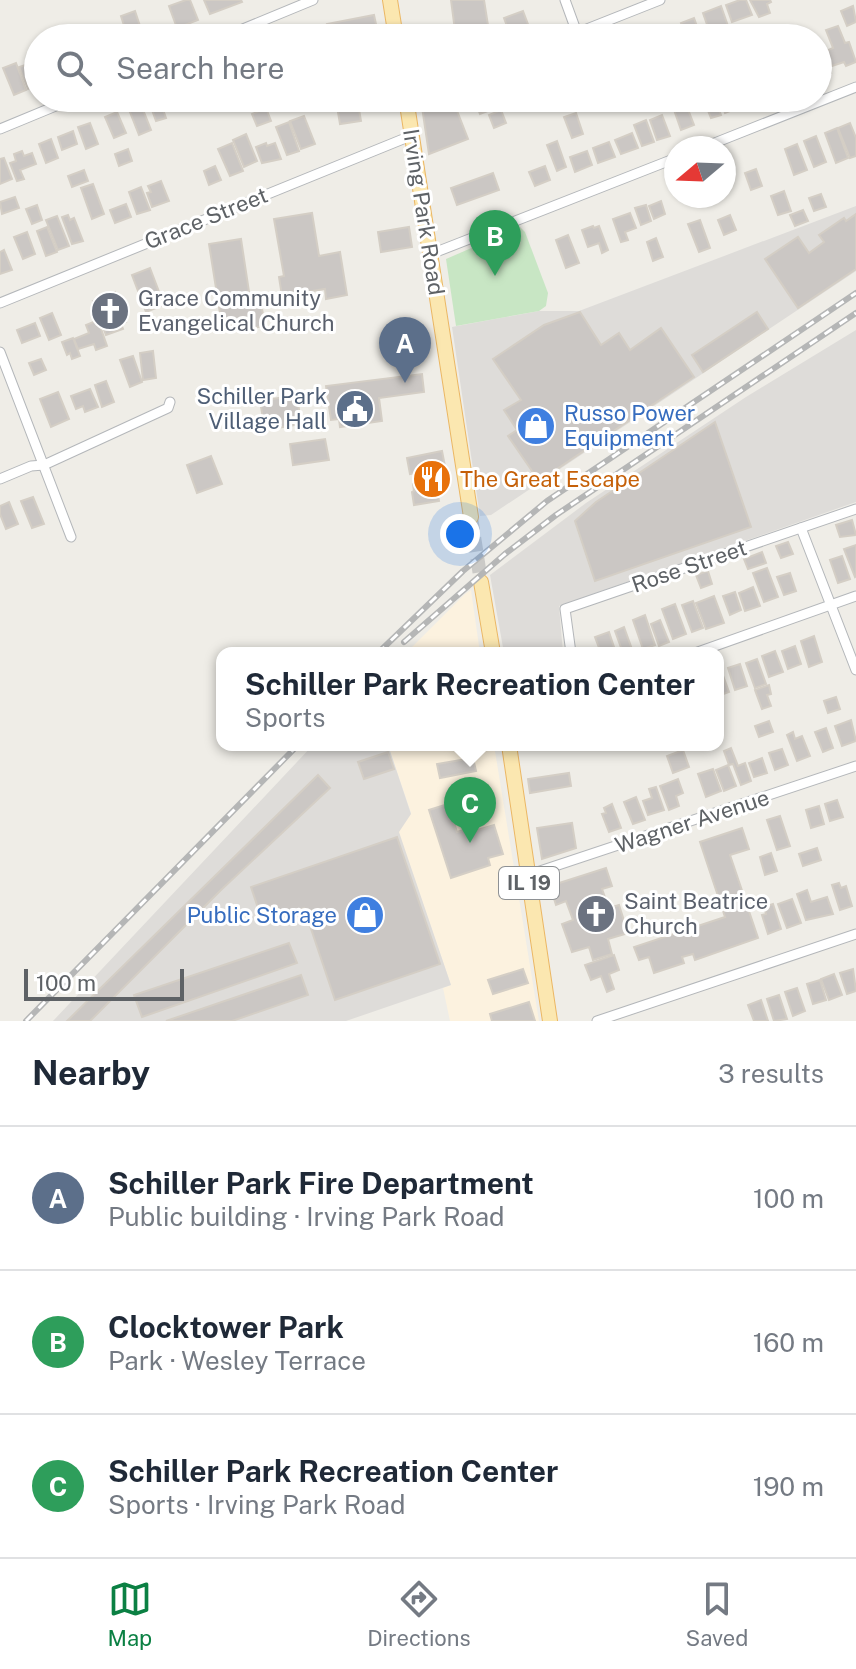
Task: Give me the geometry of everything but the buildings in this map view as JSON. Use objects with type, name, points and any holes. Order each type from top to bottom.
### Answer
[{"type":"main road","points":[[390,0],[394,24]]},
{"type":"main road","name":"Irving Park Road","points":[[410,112],[471,517]]},
{"type":"main road","points":[[481,582],[492,647]]},
{"type":"main road","name":"IL 19","points":[[510,751],[550,1021]]},
{"type":"street","points":[[255,24],[313,0]]},
{"type":"street","points":[[565,0],[574,24]]},
{"type":"street","points":[[600,24],[660,0]]},
{"type":"street","points":[[832,97],[856,87]]},
{"type":"street","points":[[0,129],[41,112]]},
{"type":"street","points":[[732,136],[793,112]]},
{"type":"street","name":"Grace Street","points":[[0,303],[413,135]]},
{"type":"street","points":[[431,254],[664,163]]},
{"type":"street","points":[[0,352],[71,537]]},
{"type":"street","points":[[0,479],[31,466],[44,465],[168,408],[170,402]]},
{"type":"street","name":"Rose Street","points":[[570,647],[565,609],[856,509]]},
{"type":"street","points":[[801,528],[856,670]]},
{"type":"street","points":[[712,647],[856,596]]},
{"type":"street","name":"Wagner Avenue","points":[[528,875],[856,766]]},
{"type":"street","points":[[597,1021],[856,934]]},
{"type":"shaded area","points":[[856,206],[856,271],[491,515],[480,516],[452,327],[539,311],[579,311]]},
{"type":"shaded area","points":[[856,330],[856,502],[559,606],[562,647],[503,647],[490,575],[586,503],[746,397]]},
{"type":"shaded area","points":[[471,590],[479,647],[412,647]]},
{"type":"shaded area","points":[[307,751],[390,751],[411,814],[399,832],[451,985],[346,1021],[53,1021]]},
{"type":"shaded area","points":[[390,751],[495,751],[539,1021],[450,1021],[443,988],[451,985],[398,831],[411,813]]},
{"type":"green space","points":[[520,227],[525,232],[548,293],[546,306],[539,311],[456,326],[446,259]]},
{"type":"tunnel","points":[[471,517],[481,582]]},
{"type":"railway","points":[[384,647],[463,571],[547,501],[856,293]]},
{"type":"railway","points":[[404,642],[505,554],[556,515],[856,313]]},
{"type":"railway","points":[[26,1021],[292,751]]},
{"type":"place","name":"Clocktower Park","points":[[495,276]]},
{"type":"place","name":"Grace Community Evangelical Church","points":[[110,311]]},
{"type":"place","name":"Schiller Park Fire Department","points":[[405,383]]},
{"type":"place","name":"Schiller Park Village Hall","points":[[355,409]]},
{"type":"place","name":"Russo Power Equipment","points":[[536,426]]},
{"type":"place","name":"The Great Escape","points":[[432,479]]},
{"type":"place","name":"Schiller Park Recreation Center","points":[[470,843]]},
{"type":"place","name":"Saint Beatrice Church","points":[[596,914]]},
{"type":"place","name":"Public Storage","points":[[365,915]]}]
